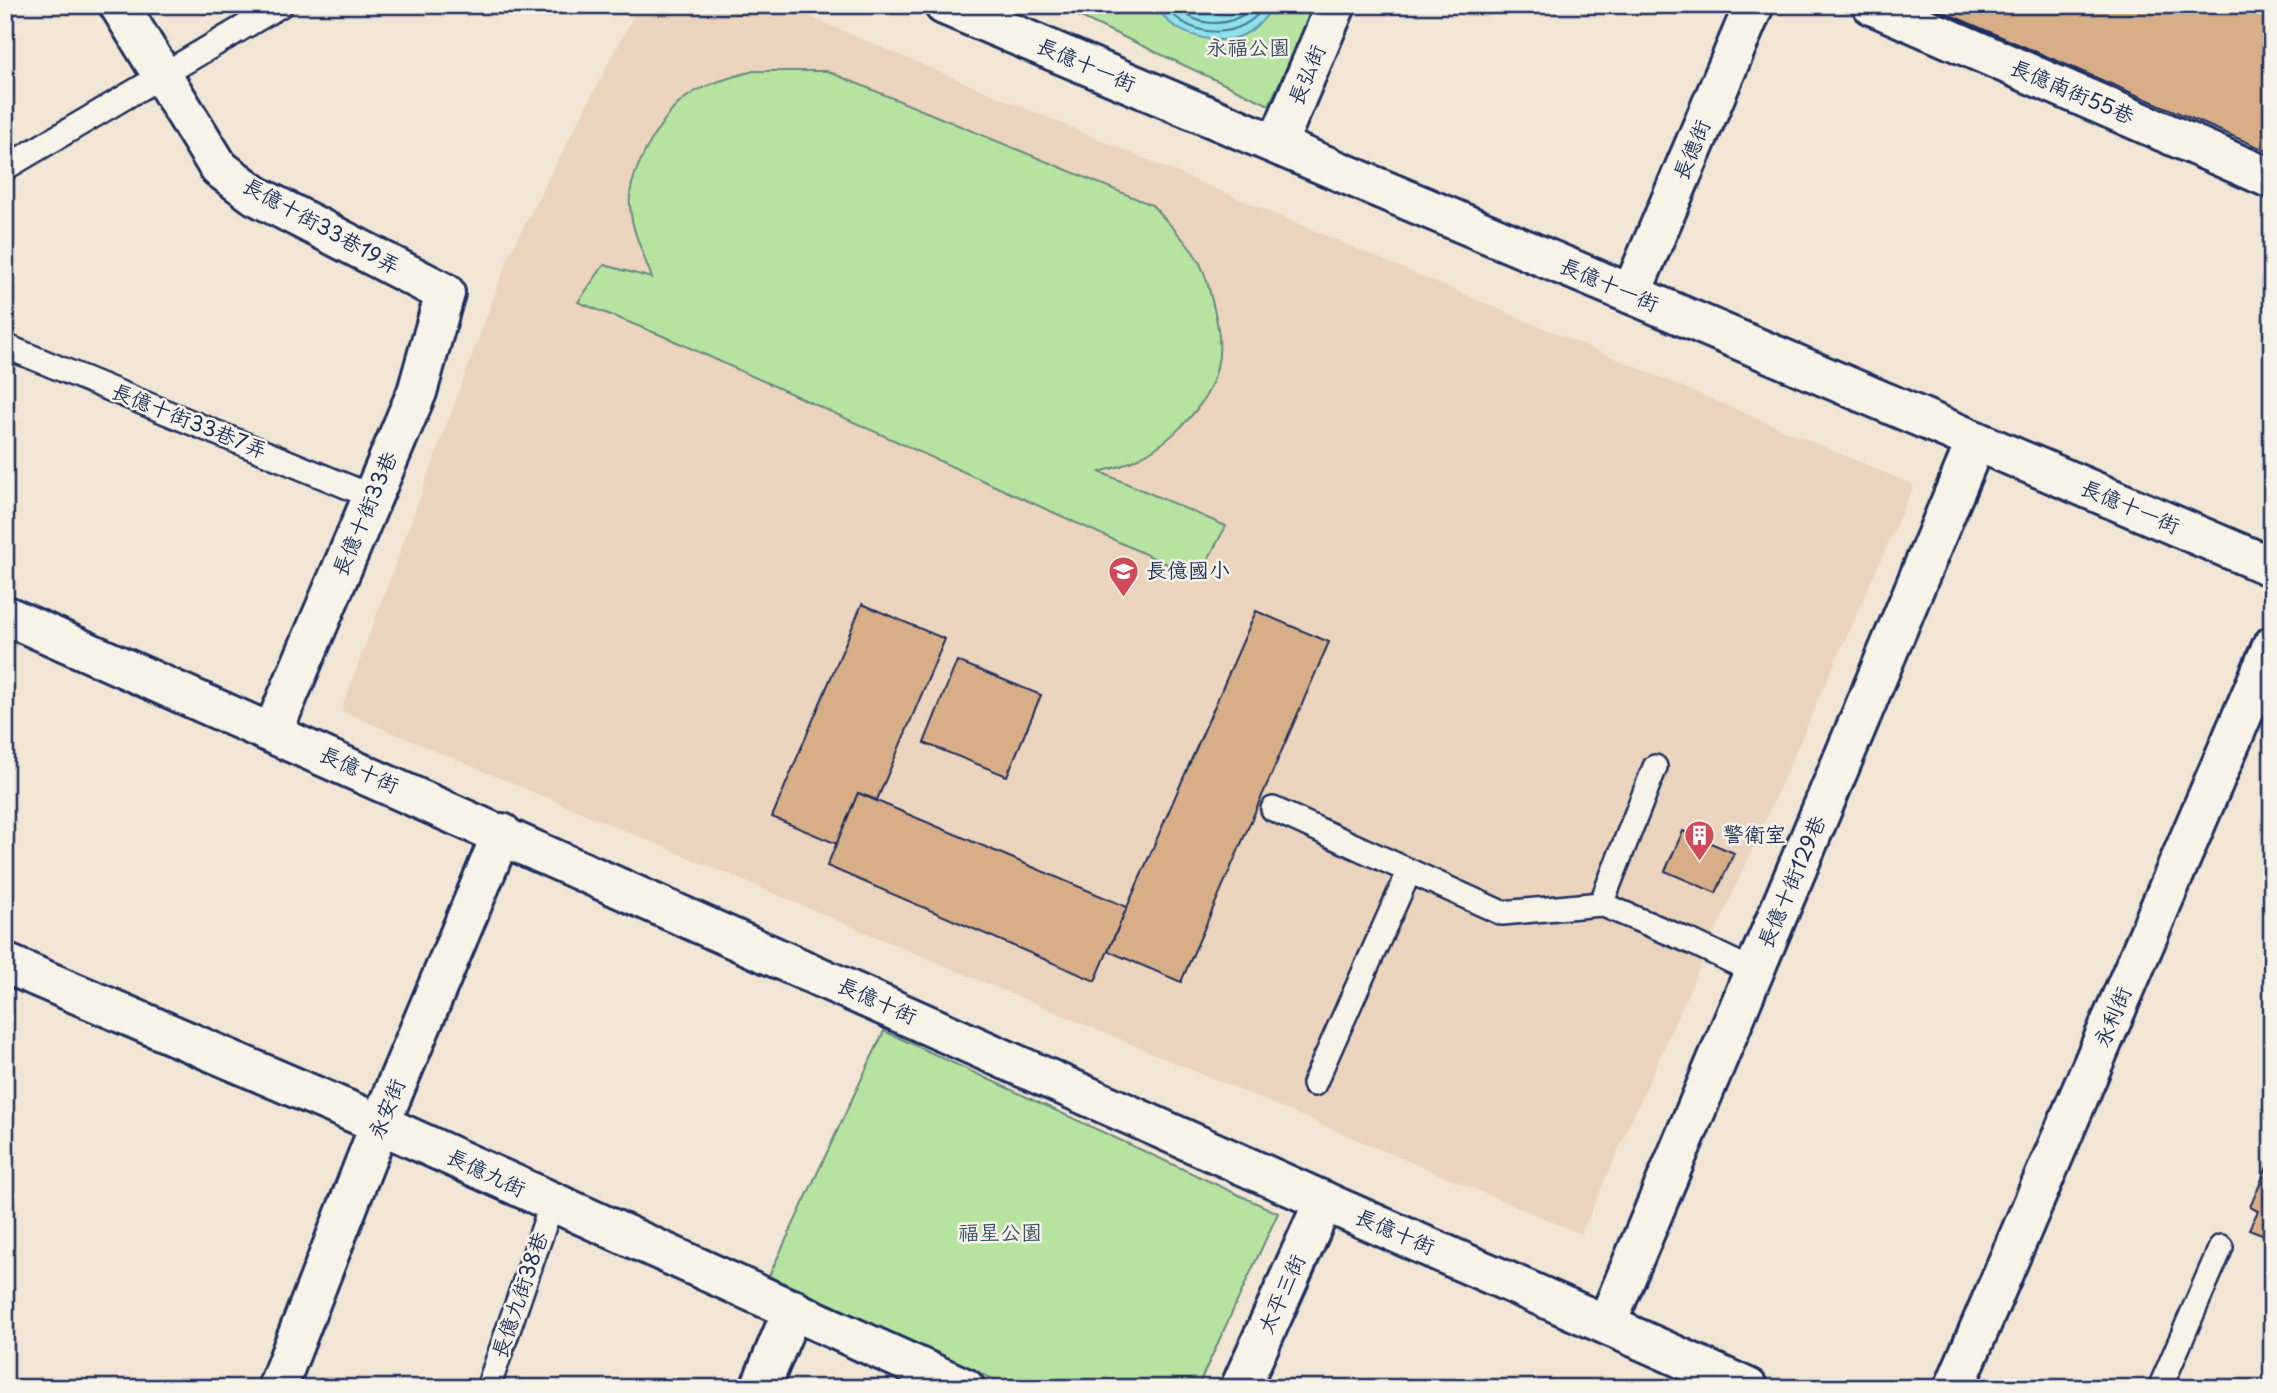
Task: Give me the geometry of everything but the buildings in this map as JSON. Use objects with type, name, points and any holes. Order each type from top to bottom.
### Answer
[{"type":"street","name":"長億十街33巷19弄","points":[[119,5],[219,168],[255,195],[445,293]]},
{"type":"street","name":"長億十一街","points":[[944,5],[2272,567]]},
{"type":"street","name":"長弘街","points":[[1277,144],[1336,5]]},
{"type":"street","name":"長德街","points":[[1631,294],[1754,5]]},
{"type":"street","name":"長億南街55巷","points":[[1872,5],[2272,179]]},
{"type":"street","name":"長億十街33巷","points":[[273,732],[417,392],[445,293]]},
{"type":"street","name":"長億十街129巷","points":[[1607,1323],[1976,441]]},
{"type":"street","name":"長億十街","points":[[5,615],[502,833],[1324,1201],[1607,1323],[1748,1388]]},
{"type":"street","name":"永利街","points":[[1954,1388],[2272,646]]},
{"type":"street","name":"永安街","points":[[277,1388],[380,1124],[502,833]]},
{"type":"street","name":"長億九街","points":[[5,963],[380,1124],[965,1388]]},
{"type":"street","name":"太平三街","points":[[1240,1388],[1324,1201]]},
{"type":"street","points":[[760,1388],[793,1309]]},
{"type":"lane","points":[[5,168],[281,5]]},
{"type":"lane","name":"長億十街33巷7弄","points":[[5,346],[373,497]]},
{"type":"lane","points":[[1601,904],[1655,767]]},
{"type":"lane","points":[[1273,809],[1502,912],[1601,904],[1755,972]]},
{"type":"lane","points":[[1314,1084],[1409,872]]},
{"type":"lane","name":"長億九街38巷","points":[[488,1388],[552,1203]]},
{"type":"lane","points":[[2160,1388],[2221,1247]]},
{"type":"shaded area","name":"長億國小","points":[[639,5],[782,5],[1914,485],[1581,1234],[341,711],[510,253]]},
{"type":"green space","name":"永福公園","points":[[1055,5],[1316,5],[1269,105]]},
{"type":"green space","points":[[753,71],[827,71],[1152,205],[1181,237],[1203,270],[1216,316],[1219,352],[1212,382],[1194,412],[1169,438],[1140,457],[1100,472],[1226,526],[1198,578],[668,338],[578,302],[604,265],[652,278],[637,238],[630,206],[632,184],[642,157],[667,117],[684,99],[708,85]]},
{"type":"green space","name":"福星公園","points":[[884,1031],[1278,1213],[1197,1388],[1012,1388],[769,1276]]},
{"type":"water","points":[[1158,5],[1274,5],[1251,30],[1239,37],[1222,40],[1200,37],[1179,29],[1162,14]]},
{"type":"place","name":"長億國小","points":[[1123,598]]},
{"type":"place","name":"警衛室","points":[[1700,862]]}]
